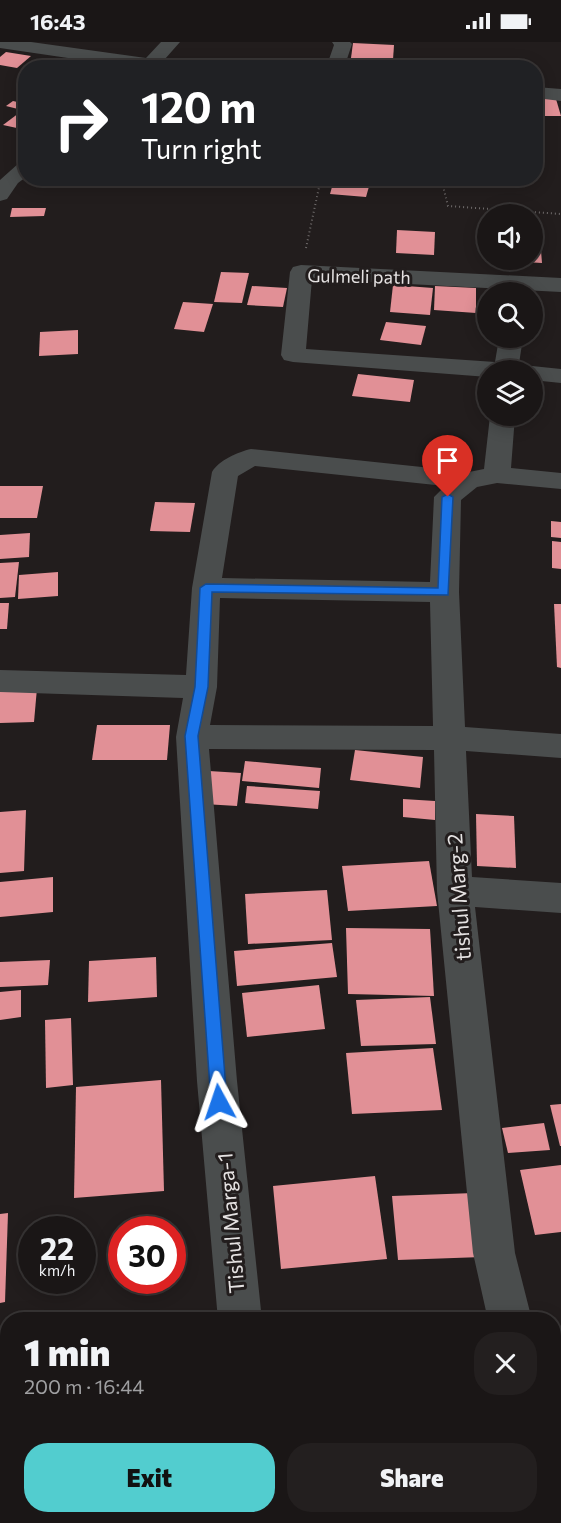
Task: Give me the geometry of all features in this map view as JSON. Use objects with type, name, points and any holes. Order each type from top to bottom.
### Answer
[{"type":"street","points":[[154,60],[171,42]]},
{"type":"street","points":[[338,60],[343,44],[341,42]]},
{"type":"street","points":[[0,43],[110,60]]},
{"type":"street","points":[[543,94],[561,95]]},
{"type":"street","points":[[0,195],[18,173]]},
{"type":"street","name":"Gulmeli path","points":[[477,284],[301,272],[292,355],[477,368]]},
{"type":"street","name":"Gulmeli path","points":[[543,286],[561,285]]},
{"type":"street","points":[[543,375],[561,376]]},
{"type":"street","points":[[499,426],[483,478],[561,481]]},
{"type":"street","name":"Tishul Marga-1","points":[[239,1312],[217,1081],[192,736],[201,687],[206,588],[225,472],[251,457],[483,478]]},
{"type":"street","name":"tishul Marg-2","points":[[483,478],[448,497],[444,592],[455,891],[494,1253],[508,1312]]},
{"type":"street","points":[[206,588],[444,592]]},
{"type":"street","points":[[0,681],[201,687]]},
{"type":"street","points":[[192,736],[450,738],[561,746]]},
{"type":"street","points":[[455,891],[561,898]]},
{"type":"path","points":[[301,272],[319,186]]},
{"type":"path","points":[[443,186],[448,206],[561,214]]},
{"type":"building","points":[[353,43],[394,45],[393,60],[351,58]]},
{"type":"building","points":[[6,52],[31,56],[26,60],[18,60],[17,68],[0,65],[0,57]]},
{"type":"building","points":[[543,99],[556,99],[561,116],[543,116]]},
{"type":"building","points":[[13,101],[18,102],[18,109],[6,106]]},
{"type":"building","points":[[18,114],[18,128],[3,125]]},
{"type":"building","points":[[332,186],[369,186],[366,197],[330,194]]},
{"type":"building","points":[[12,208],[46,208],[44,216],[10,217]]},
{"type":"building","points":[[397,230],[435,232],[434,255],[396,253]]},
{"type":"building","points":[[221,272],[249,273],[242,303],[214,302]]},
{"type":"building","points":[[393,285],[433,288],[430,315],[390,312]]},
{"type":"building","points":[[252,286],[287,288],[283,307],[247,305]]},
{"type":"building","points":[[435,286],[476,288],[476,313],[434,310]]},
{"type":"building","points":[[183,302],[213,304],[204,332],[174,329]]},
{"type":"building","points":[[386,322],[426,326],[421,345],[380,340]]},
{"type":"building","points":[[78,330],[78,354],[39,356],[40,332]]},
{"type":"building","points":[[358,374],[414,380],[410,402],[352,396]]},
{"type":"building","points":[[0,486],[43,486],[37,518],[0,518]]},
{"type":"building","points":[[155,502],[195,503],[190,532],[150,531]]},
{"type":"building","points":[[551,521],[561,522],[561,538],[551,537]]},
{"type":"building","points":[[30,533],[29,557],[0,559],[0,535]]},
{"type":"building","points":[[552,541],[561,542],[561,569],[552,568]]},
{"type":"building","points":[[19,562],[15,597],[0,598],[0,563]]},
{"type":"building","points":[[58,572],[58,596],[18,599],[19,575]]},
{"type":"building","points":[[0,603],[9,603],[7,629],[0,629]]},
{"type":"building","points":[[554,604],[561,604],[561,668],[557,667]]},
{"type":"building","points":[[37,688],[34,722],[0,723],[0,690]]},
{"type":"building","points":[[97,725],[170,725],[167,760],[92,760]]},
{"type":"building","points":[[355,750],[423,757],[420,788],[350,780]]},
{"type":"building","points":[[245,761],[321,768],[319,788],[242,781]]},
{"type":"building","points":[[209,771],[241,773],[237,806],[204,804]]},
{"type":"building","points":[[247,786],[320,791],[318,809],[245,803]]},
{"type":"building","points":[[403,799],[435,801],[435,820],[403,817]]},
{"type":"building","points":[[26,810],[24,871],[0,873],[0,812]]},
{"type":"building","points":[[476,814],[514,816],[516,868],[477,866]]},
{"type":"building","points":[[429,861],[437,906],[348,911],[342,866]]},
{"type":"building","points":[[53,877],[53,912],[0,917],[0,882]]},
{"type":"building","points":[[327,890],[332,940],[248,944],[245,894]]},
{"type":"building","points":[[346,928],[430,929],[434,996],[348,994]]},
{"type":"building","points":[[332,943],[337,977],[237,986],[234,951]]},
{"type":"building","points":[[156,957],[157,997],[88,1002],[89,961]]},
{"type":"building","points":[[50,960],[48,985],[0,987],[0,962]]},
{"type":"building","points":[[319,985],[325,1029],[247,1037],[242,993]]},
{"type":"building","points":[[21,990],[21,1017],[0,1020],[0,992]]},
{"type":"building","points":[[430,997],[436,1044],[361,1046],[356,1000]]},
{"type":"building","points":[[71,1018],[73,1085],[46,1088],[45,1020]]},
{"type":"building","points":[[433,1048],[442,1110],[352,1114],[346,1053]]},
{"type":"building","points":[[161,1080],[164,1191],[74,1198],[76,1087]]},
{"type":"building","points":[[561,1104],[561,1146],[560,1146],[550,1105]]},
{"type":"building","points":[[544,1123],[550,1150],[508,1153],[502,1128]]},
{"type":"building","points":[[561,1165],[561,1232],[535,1235],[520,1170]]},
{"type":"building","points":[[375,1176],[387,1259],[281,1269],[273,1186]]},
{"type":"building","points":[[474,1193],[482,1257],[398,1260],[392,1196]]},
{"type":"building","points":[[8,1213],[5,1302],[0,1303],[0,1214]]},
{"type":"route","points":[[219,1102],[192,736],[201,687],[206,588],[444,592],[448,497]]}]
